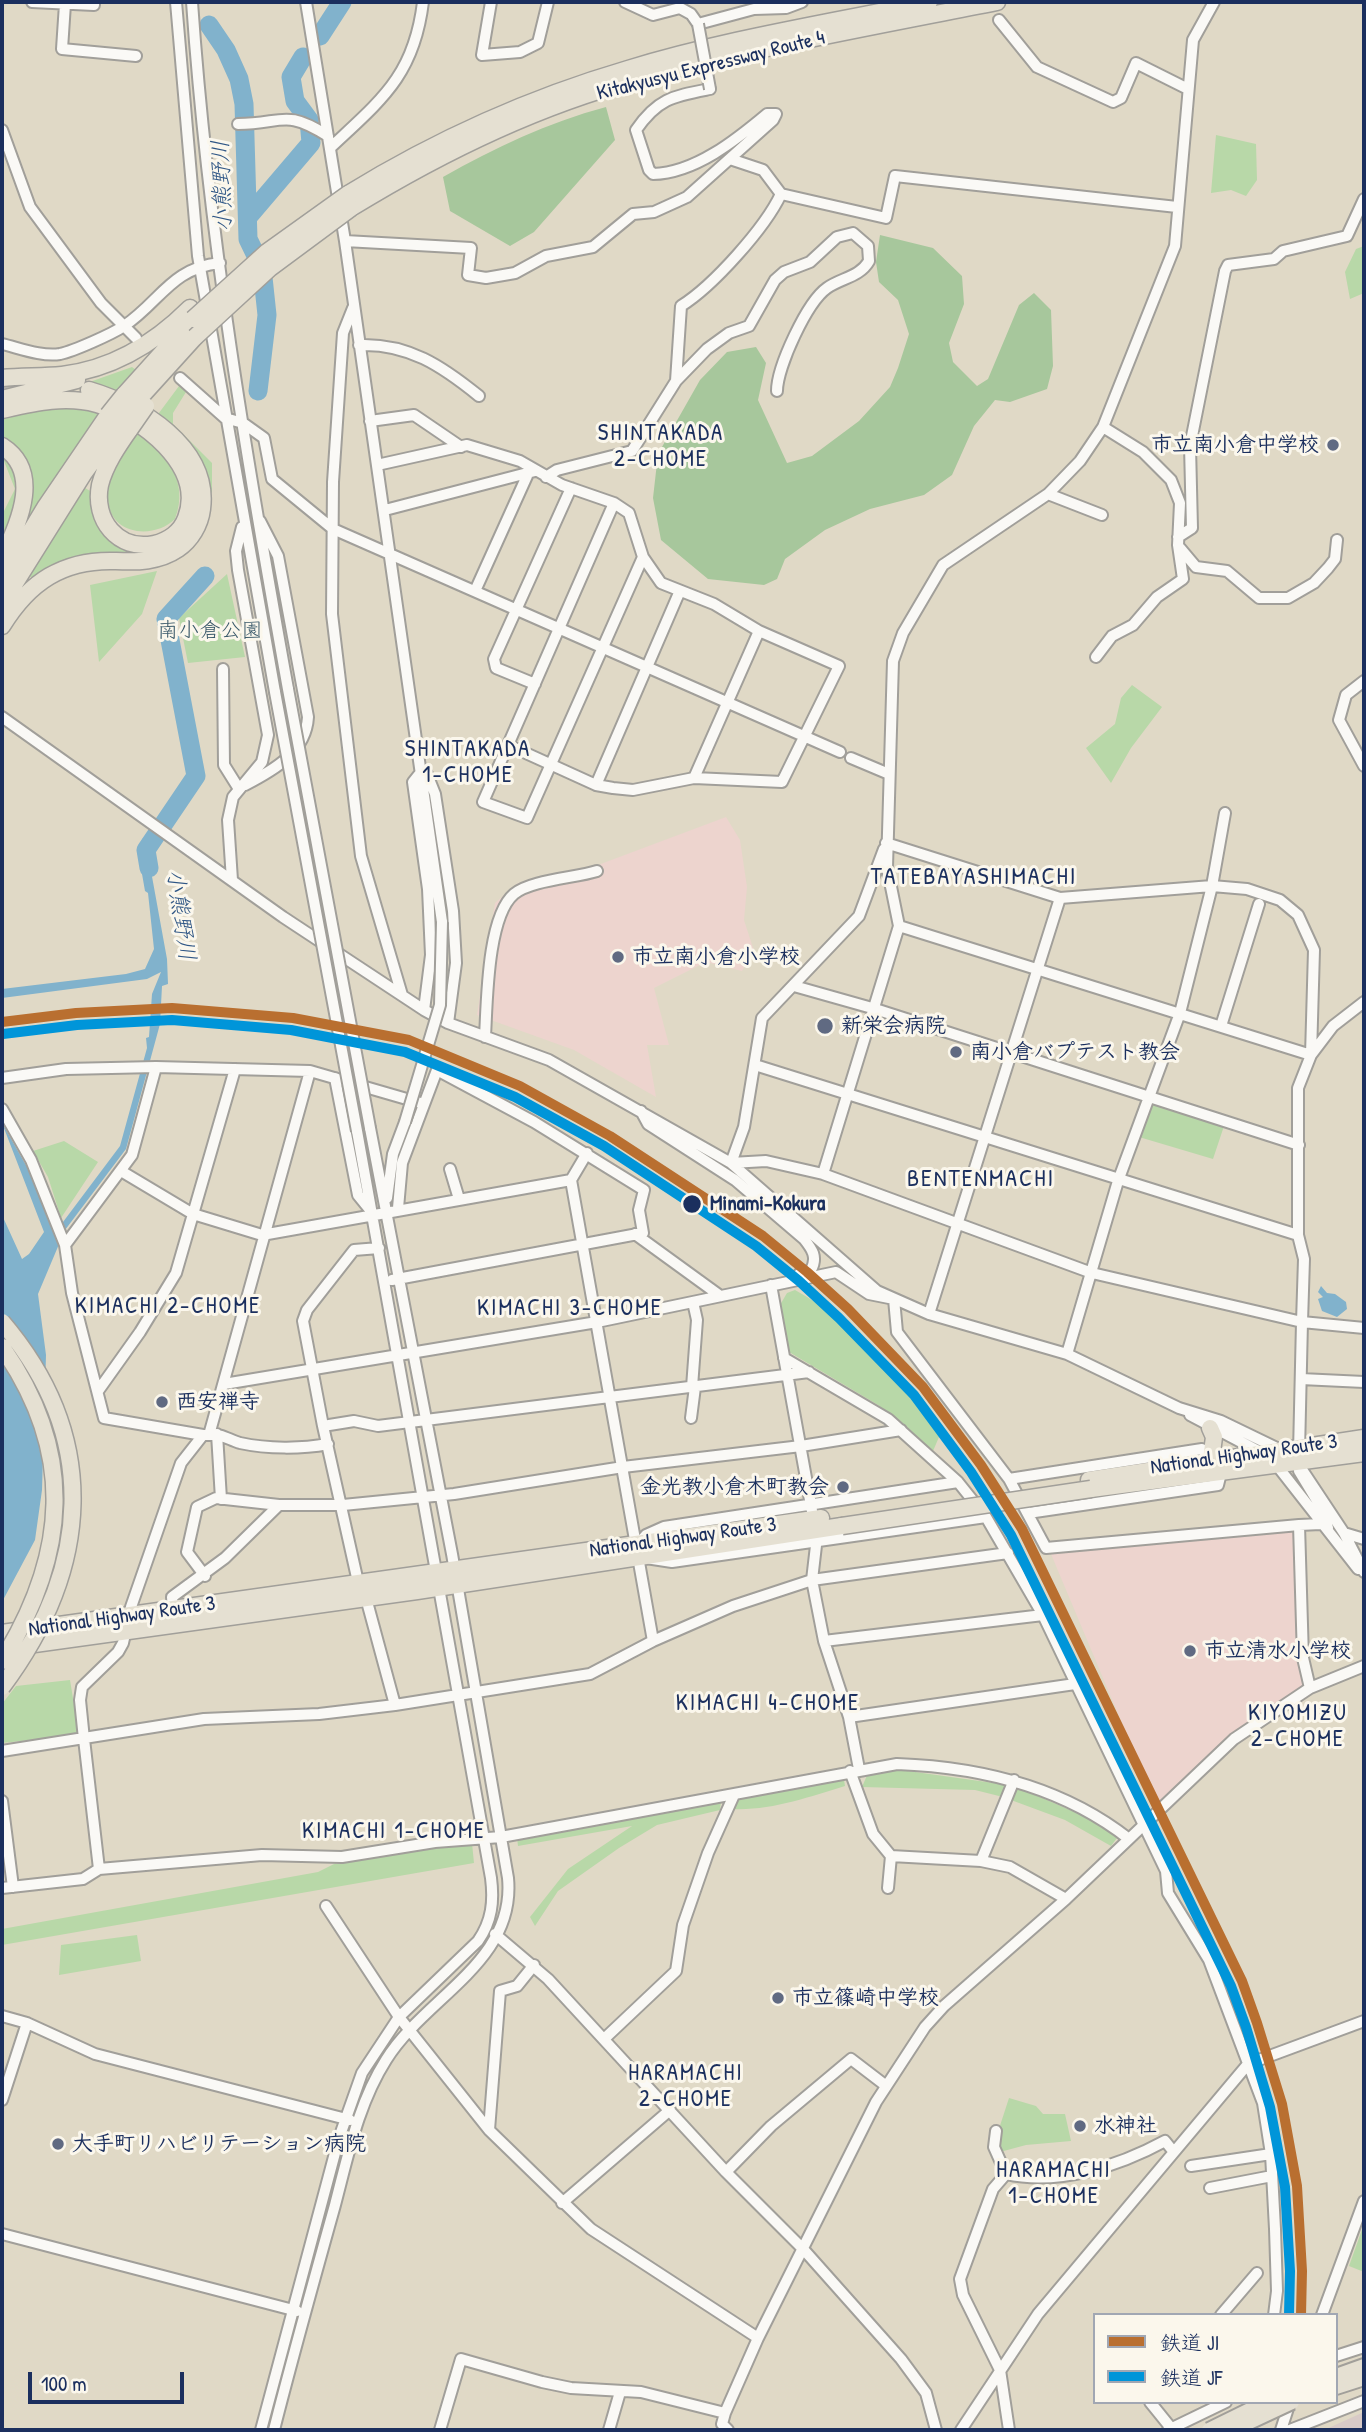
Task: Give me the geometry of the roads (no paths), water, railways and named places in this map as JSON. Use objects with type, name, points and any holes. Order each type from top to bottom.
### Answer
[{"type":"highway","name":"Kitakyusyu Expressway Route 4","points":[[136,401],[228,306],[349,201],[394,166],[481,122],[585,82],[687,53],[929,2]]},
{"type":"highway","name":"Kitakyusyu Expressway Route 4","points":[[2,604],[84,473],[136,401],[192,313],[300,226],[541,111],[633,80],[997,2]]},
{"type":"highway","points":[[2,378],[58,376],[93,369],[192,313]]},
{"type":"highway","points":[[2,399],[84,377],[111,366],[143,340]]},
{"type":"highway","points":[[2,626],[21,597],[51,574],[88,562],[142,561],[162,557],[185,543],[199,522],[202,503],[200,481],[191,461],[176,441],[139,412],[89,390]]},
{"type":"highway","points":[[2,410],[52,400],[82,400],[108,408],[153,436],[179,466],[189,498],[183,526],[170,538],[153,544],[133,545],[116,537],[108,529],[100,510],[99,498],[104,472],[119,423],[136,401]]},
{"type":"highway","name":"Kitakyusyu Expressway Route 4","points":[[2,579],[46,506],[119,423]]},
{"type":"highway","points":[[2,446],[19,465],[24,498],[17,525],[2,559]]},
{"type":"highway","points":[[2,1322],[29,1356],[52,1399],[69,1453],[73,1502],[67,1559],[59,1585],[34,1640],[2,1687]]},
{"type":"highway","points":[[2,1348],[26,1385],[41,1419],[51,1456],[56,1502],[52,1543],[43,1581],[18,1635],[2,1661]]},
{"type":"highway","points":[[1210,1428],[1214,1437],[1210,1460]]},
{"type":"highway","name":"National Highway Route 3","points":[[1309,1453],[1364,1438]]},
{"type":"highway","name":"National Highway Route 3","points":[[2,1647],[24,1638],[126,1623],[366,1598],[456,1577],[1090,1484],[1261,1452],[1279,1457]]},
{"type":"highway","name":"National Highway Route 3","points":[[1090,1484],[1221,1473],[1279,1457],[1309,1453],[1364,1452]]},
{"type":"highway","name":"National Highway Route 3","points":[[126,1623],[173,1610],[358,1582],[439,1580]]},
{"type":"highway","name":"National Highway Route 3","points":[[2,1633],[24,1638]]},
{"type":"main road","points":[[1338,2374],[1364,2366]]},
{"type":"main road","points":[[1338,2386],[1364,2378]]},
{"type":"main road","points":[[1209,2430],[1262,2404]]},
{"type":"main road","points":[[1232,2430],[1287,2404]]},
{"type":"street","points":[[32,2],[93,5],[94,2]]},
{"type":"street","points":[[176,2],[184,119],[200,265],[225,418],[373,1214],[492,1891],[487,1928],[468,1952],[399,2017],[367,2062],[345,2118],[291,2310],[261,2430]]},
{"type":"street","points":[[192,2],[200,115],[258,519],[370,1128],[392,1210]]},
{"type":"street","points":[[274,2430],[358,2122],[376,2078],[409,2030],[480,1960],[499,1937],[509,1903],[501,1836],[456,1577],[400,1279],[392,1210],[393,1154],[440,1005],[442,922],[385,510],[306,2]]},
{"type":"street","points":[[330,148],[382,100],[411,58],[420,33],[423,2]]},
{"type":"street","points":[[491,2],[482,55],[520,52],[538,43],[548,2]]},
{"type":"street","points":[[345,241],[471,248],[468,275],[486,278],[515,273],[545,256],[593,247],[633,214],[654,212],[687,197],[774,120],[775,114],[767,114],[716,152],[664,174],[653,174],[649,170],[636,130],[648,113],[669,97],[710,89],[698,24],[691,14],[680,8],[653,15],[625,2]]},
{"type":"street","points":[[698,24],[754,9],[786,8],[802,2]]},
{"type":"street","points":[[1203,2],[1206,15]]},
{"type":"street","points":[[823,1174],[899,926],[887,867],[886,843],[893,661],[904,633],[943,565],[1048,494],[1080,461],[1103,427],[1175,246],[1192,40],[1214,2]]},
{"type":"street","points":[[65,4],[62,49],[136,56]]},
{"type":"street","points":[[999,20],[1037,67],[1114,102],[1121,98],[1136,63],[1186,88]]},
{"type":"street","points":[[238,124],[259,124],[286,117],[309,124],[328,136]]},
{"type":"street","points":[[2,130],[30,207],[101,303],[124,327],[143,340]]},
{"type":"street","points":[[730,159],[763,170],[781,194],[886,218],[895,176],[1177,207]]},
{"type":"street","points":[[676,381],[681,306],[696,297],[760,228],[781,194]]},
{"type":"street","points":[[1178,541],[1192,528],[1190,446],[1216,304],[1228,265],[1274,259],[1283,251],[1347,236],[1364,199]]},
{"type":"street","points":[[546,477],[557,470],[632,451],[676,381],[707,349],[729,333],[749,326],[775,280],[784,272],[810,262],[837,237],[853,233],[868,246],[869,261],[860,272],[826,288],[812,308],[777,376],[778,391]]},
{"type":"street","points":[[2,344],[41,353],[60,354],[124,327],[174,279],[200,265],[220,263]]},
{"type":"street","points":[[353,306],[343,333],[333,482],[332,614],[351,791],[361,856],[402,995]]},
{"type":"street","points":[[359,345],[380,344],[431,359],[479,396]]},
{"type":"street","points":[[180,378],[225,418],[243,423],[264,438],[272,479],[333,529],[840,752]]},
{"type":"street","points":[[370,421],[414,415],[461,447]]},
{"type":"street","points":[[1096,657],[1112,636],[1133,625],[1157,597],[1184,579],[1178,541],[1180,503],[1171,480],[1143,452],[1103,427]]},
{"type":"street","points":[[377,466],[467,445],[520,461],[531,474]]},
{"type":"street","points":[[475,591],[531,474]]},
{"type":"street","points":[[385,510],[531,474],[546,477],[614,503],[629,513],[643,557],[661,583],[680,593],[714,604],[759,631],[839,666],[782,782],[694,778],[633,790],[596,785],[508,746]]},
{"type":"street","points":[[535,684],[496,668],[494,659],[571,488]]},
{"type":"street","points":[[1048,494],[1102,515]]},
{"type":"street","points":[[614,503],[483,802],[527,818],[605,648],[643,557]]},
{"type":"street","points":[[239,789],[291,755],[307,733],[308,716],[278,556],[267,529],[258,519]]},
{"type":"street","points":[[232,880],[228,820],[233,797],[262,762],[268,735],[238,570],[236,551],[243,523]]},
{"type":"street","points":[[1178,541],[1196,568],[1227,571],[1259,598],[1271,600],[1287,598],[1314,583],[1335,559],[1337,540]]},
{"type":"street","points":[[596,785],[680,593]]},
{"type":"street","points":[[694,778],[759,631]]},
{"type":"street","points":[[223,669],[224,765],[239,789]]},
{"type":"street","points":[[1364,681],[1346,695],[1339,720],[1364,765]]},
{"type":"street","points":[[2,717],[232,880],[424,1010],[449,1023],[549,1060],[640,1109],[731,1163],[877,1291],[929,1314],[1067,1354],[1179,1408],[1210,1428],[1261,1452]]},
{"type":"street","points":[[851,758],[889,774]]},
{"type":"street","points":[[421,772],[413,782],[428,889],[430,955],[424,1010]]},
{"type":"street","points":[[421,772],[427,774],[435,794],[453,911],[456,963],[449,1023]]},
{"type":"street","points":[[1067,1354],[1118,1181],[1180,1013],[1212,886],[1225,813]]},
{"type":"street","points":[[886,843],[1059,898],[1212,886],[1247,888],[1282,895],[1298,915],[1314,950],[1311,1055]]},
{"type":"street","points":[[731,1163],[744,1127],[762,1018],[859,916],[886,843]]},
{"type":"street","points":[[485,1037],[494,945],[500,915],[513,895],[534,885],[597,871]]},
{"type":"street","points":[[929,1314],[1059,898]]},
{"type":"street","points":[[1221,1026],[1259,904]]},
{"type":"street","points":[[899,926],[1311,1055]]},
{"type":"street","points":[[794,986],[872,1008],[1298,1144]]},
{"type":"street","points":[[1364,1003],[1333,1026],[1311,1055],[1298,1088],[1298,1235],[1304,1259],[1301,1379],[1312,1481],[1344,1533],[1364,1574]]},
{"type":"street","points":[[755,1065],[983,1135],[1118,1181],[1298,1235]]},
{"type":"street","points":[[65,1245],[121,1171],[138,1140],[156,1067]]},
{"type":"street","points":[[2,1078],[66,1069],[156,1067],[310,1071],[424,1104]]},
{"type":"street","points":[[98,1391],[141,1332],[176,1273],[235,1069]]},
{"type":"street","points":[[384,1282],[643,1233],[639,1210],[644,1190],[587,1153],[437,1070],[402,1163],[392,1210]]},
{"type":"street","points":[[221,1499],[210,1435],[224,1384],[224,1372],[310,1071]]},
{"type":"street","points":[[335,1078],[358,1195],[373,1214]]},
{"type":"street","points":[[2,1109],[32,1160],[65,1245],[72,1293],[104,1418],[210,1435],[240,1443],[303,1449],[328,1444]]},
{"type":"street","points":[[224,1384],[597,1322],[771,1285],[811,1269],[815,1257],[809,1246],[736,1180],[648,1124],[640,1109]]},
{"type":"street","points":[[587,1153],[571,1180],[639,1550],[653,1641]]},
{"type":"street","points":[[731,1163],[765,1161],[823,1174],[1092,1273],[1302,1322],[1364,1328]]},
{"type":"street","points":[[450,1169],[458,1199]]},
{"type":"street","points":[[121,1171],[193,1214],[262,1235],[571,1180]]},
{"type":"street","points":[[635,1234],[719,1296]]},
{"type":"street","points":[[358,1582],[311,1370],[303,1321],[307,1310],[354,1250],[379,1248]]},
{"type":"street","points":[[771,1285],[783,1285],[836,1272],[869,1294],[894,1299]]},
{"type":"street","points":[[771,1285],[811,1509]]},
{"type":"street","points":[[894,1299],[897,1332],[1009,1479],[1046,1548],[1321,1524]]},
{"type":"street","points":[[691,1418],[697,1320],[693,1302]]},
{"type":"street","points":[[784,1358],[872,1407],[958,1482],[986,1517],[1043,1615],[1142,1827],[1166,1871],[1168,1893],[1209,1960],[1263,2103],[1271,2154],[1277,2291],[1274,2313]]},
{"type":"street","points":[[323,1426],[354,1421],[370,1426],[409,1422],[693,1387],[787,1372],[811,1372]]},
{"type":"street","points":[[1301,1379],[1364,1382]]},
{"type":"street","points":[[1179,1408],[1221,1421],[1279,1457],[1321,1524],[1364,1574]]},
{"type":"street","points":[[205,1576],[186,1547],[197,1507],[221,1499],[279,1506],[343,1506],[441,1496],[623,1467],[801,1446],[901,1430]]},
{"type":"street","points":[[99,1868],[80,1700],[82,1687],[118,1652],[181,1463],[210,1435]]},
{"type":"street","points":[[1009,1479],[1202,1449],[1210,1460]]},
{"type":"street","points":[[1309,1453],[1313,1468],[1312,1481]]},
{"type":"street","points":[[1309,1453],[1299,1474],[1322,1510],[1331,1537]]},
{"type":"street","points":[[1028,1513],[1218,1485],[1221,1473]]},
{"type":"street","points":[[639,1550],[646,1535],[664,1527],[811,1509],[958,1482]]},
{"type":"street","points":[[173,1610],[172,1597],[205,1576],[279,1506]]},
{"type":"street","points":[[639,1550],[656,1562],[695,1559],[817,1538],[986,1517]]},
{"type":"street","points":[[1299,1525],[1303,1658],[1310,1688]]},
{"type":"street","points":[[1344,1533],[1364,1539]]},
{"type":"street","points":[[817,1538],[813,1580],[824,1641],[849,1717],[854,1770],[873,1834],[891,1856],[888,1888]]},
{"type":"street","points":[[2,1751],[204,1719],[319,1714],[590,1674],[653,1641],[733,1606],[813,1580],[1008,1553]]},
{"type":"street","points":[[366,1598],[396,1704]]},
{"type":"street","points":[[824,1641],[1043,1615]]},
{"type":"street","points":[[2,1673],[24,1638]]},
{"type":"street","points":[[728,2430],[722,2424],[725,2413],[758,2338],[885,2085],[925,2027],[944,2006],[1066,1899],[1234,1739],[1310,1688],[1364,1665]]},
{"type":"street","points":[[849,1717],[1075,1684]]},
{"type":"street","points":[[2,1801],[8,1887],[83,1879],[99,1868],[262,1855],[363,1856],[484,1836],[501,1836],[897,1764],[938,1766],[1014,1780],[1077,1806],[1129,1839]]},
{"type":"street","points":[[981,1861],[1014,1780]]},
{"type":"street","points":[[604,2039],[676,1972],[683,1925],[708,1853],[733,1795]]},
{"type":"street","points":[[891,1856],[981,1861],[1010,1867],[1030,1876],[1066,1899]]},
{"type":"street","points":[[326,1906],[399,2017],[489,2130],[591,2229],[758,2338]]},
{"type":"street","points":[[487,1928],[534,1965],[726,2172],[804,2250],[920,2384],[932,2410],[936,2430]]},
{"type":"street","points":[[489,2130],[500,1991],[517,1986],[534,1965]]},
{"type":"street","points":[[2,2017],[27,2023],[94,2054],[358,2122]]},
{"type":"street","points":[[961,2430],[1038,2314],[1248,2064],[1364,2021]]},
{"type":"street","points":[[2,2099],[27,2023]]},
{"type":"street","points":[[726,2172],[771,2126],[852,2059],[885,2085]]},
{"type":"street","points":[[562,2203],[670,2110]]},
{"type":"street","points":[[996,2131],[994,2147],[1006,2174]]},
{"type":"street","points":[[1006,2174],[1054,2178],[1130,2160],[1165,2141],[1173,2151]]},
{"type":"street","points":[[1191,2166],[1271,2154]]},
{"type":"street","points":[[1006,2174],[993,2189],[960,2279],[963,2295],[1000,2370],[1009,2430]]},
{"type":"street","points":[[1210,2188],[1272,2176]]},
{"type":"street","points":[[1323,2313],[1364,2201]]},
{"type":"street","points":[[2,2234],[304,2313]]},
{"type":"street","points":[[1223,2313],[1257,2273]]},
{"type":"street","points":[[1338,2355],[1364,2347]]},
{"type":"street","points":[[440,2430],[461,2359],[542,2382],[620,2392],[641,2392],[725,2413]]},
{"type":"street","points":[[609,2430],[620,2392]]},
{"type":"street","points":[[1290,2430],[1364,2401]]},
{"type":"street","points":[[1151,2404],[1169,2429],[1222,2404]]},
{"type":"street","points":[[1251,2430],[1258,2404]]},
{"type":"street","points":[[1280,2430],[1290,2404]]},
{"type":"water","points":[[143,838],[152,844],[151,871],[167,959],[168,984],[162,986],[160,1024],[126,1149],[65,1230],[38,1294],[46,1355],[42,1490],[35,1540],[2,1602],[2,1215],[22,1259],[29,1254],[44,1232],[2,1123],[27,1167],[54,1234],[120,1146],[147,1048],[152,994],[161,972],[147,979],[2,998],[2,989],[126,974],[145,969],[154,949],[148,893],[145,891],[138,851]]},
{"type":"water","points":[[1321,1286],[1327,1293],[1335,1294],[1346,1302],[1347,1309],[1337,1317],[1322,1311],[1318,1299],[1323,1297],[1318,1292]]},
{"type":"waterway","points":[[320,36],[342,2]]},
{"type":"waterway","name":"小熊野川","points":[[209,25],[226,50],[239,79],[244,104],[248,239],[262,268],[267,315],[258,391]]},
{"type":"waterway","points":[[248,217],[311,143],[309,120],[295,101],[291,77],[303,57]]},
{"type":"waterway","name":"小熊野川","points":[[149,868],[146,850],[196,776],[166,619],[205,576]]},
{"type":"tunnel","points":[[2,388],[37,383]]},
{"type":"rail line","name":"JI","points":[[2,1022],[76,1013],[172,1008],[293,1018],[409,1040],[520,1086],[610,1136],[763,1236],[848,1309],[923,1387],[981,1465],[1022,1529],[1242,1981],[1282,2104],[1297,2186],[1302,2271],[1301,2313]]},
{"type":"rail line","name":"JF","points":[[3,1034],[77,1025],[172,1020],[291,1030],[405,1052],[515,1097],[604,1146],[756,1246],[839,1318],[914,1395],[971,1472],[1011,1535],[1231,1986],[1270,2107],[1285,2187],[1290,2271],[1289,2313]]},
{"type":"place","name":"市立南小倉中学校","points":[[1333,445]]},
{"type":"place","name":"市立南小倉小学校","points":[[618,957]]},
{"type":"place","name":"新栄会病院","points":[[825,1026]]},
{"type":"place","name":"南小倉バプテスト教会","points":[[956,1052]]},
{"type":"place","name":"Minami-Kokura","points":[[692,1204]]},
{"type":"place","name":"西安禅寺","points":[[162,1402]]},
{"type":"place","name":"金光教小倉木町教会","points":[[843,1487]]},
{"type":"place","name":"市立清水小学校","points":[[1190,1651]]},
{"type":"place","name":"市立篠崎中学校","points":[[778,1998]]},
{"type":"place","name":"水神社","points":[[1080,2126]]},
{"type":"place","name":"大手町リハビリテーション病院","points":[[58,2144]]},
{"type":"district","name":"SHINTAKADA 2-CHOME","points":[[661,447]]},
{"type":"district","name":"SHINTAKADA 1-CHOME","points":[[468,763]]},
{"type":"district","name":"TATEBAYASHIMACHI","points":[[974,878]]},
{"type":"district","name":"BENTENMACHI","points":[[981,1180]]},
{"type":"district","name":"KIMACHI 2-CHOME","points":[[168,1307]]},
{"type":"district","name":"KIMACHI 3-CHOME","points":[[570,1309]]},
{"type":"district","name":"KIMACHI 4-CHOME","points":[[768,1704]]},
{"type":"district","name":"KIYOMIZU 2-CHOME","points":[[1298,1727]]},
{"type":"district","name":"KIMACHI 1-CHOME","points":[[394,1832]]},
{"type":"district","name":"HARAMACHI 2-CHOME","points":[[686,2087]]},
{"type":"district","name":"HARAMACHI 1-CHOME","points":[[1054,2184]]},
{"type":"park label","name":"南小倉公園","points":[[210,631]]}]
